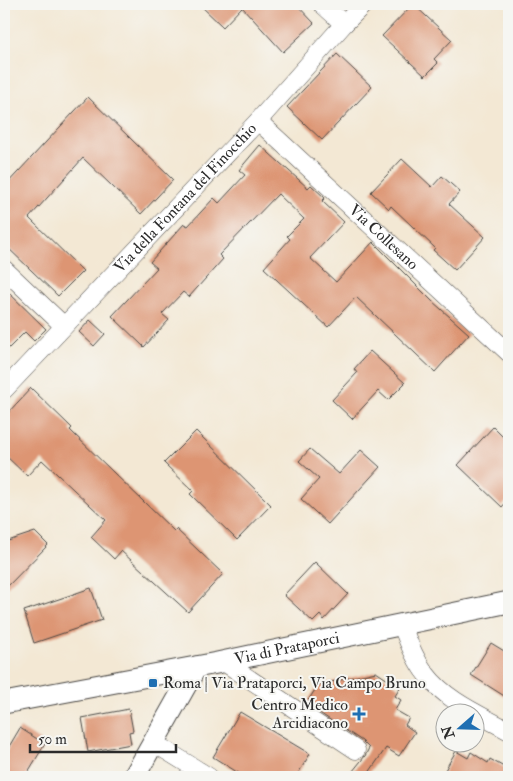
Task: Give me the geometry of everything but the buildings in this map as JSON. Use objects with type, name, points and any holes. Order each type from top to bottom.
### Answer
[{"type":"street","points":[[322,4],[344,24]]},
{"type":"street","name":"Via della Fontana del Finocchio","points":[[4,390],[258,121],[364,4]]},
{"type":"street","name":"Via Collesano","points":[[258,121],[509,353]]},
{"type":"street","points":[[4,269],[64,326]]},
{"type":"street","name":"Via di Prataporci","points":[[4,703],[224,662],[509,602]]},
{"type":"street","points":[[402,626],[417,661],[426,675],[438,687],[454,699],[509,731]]},
{"type":"street","points":[[224,662],[356,750]]},
{"type":"street","points":[[134,777],[196,667]]},
{"type":"street","points":[[154,743],[209,777]]},
{"type":"place","name":"Roma | Via Prataporci, Via Campo Bruno","points":[[153,683]]},
{"type":"place","name":"Centro Medico Arcidiacono","points":[[359,714]]}]
